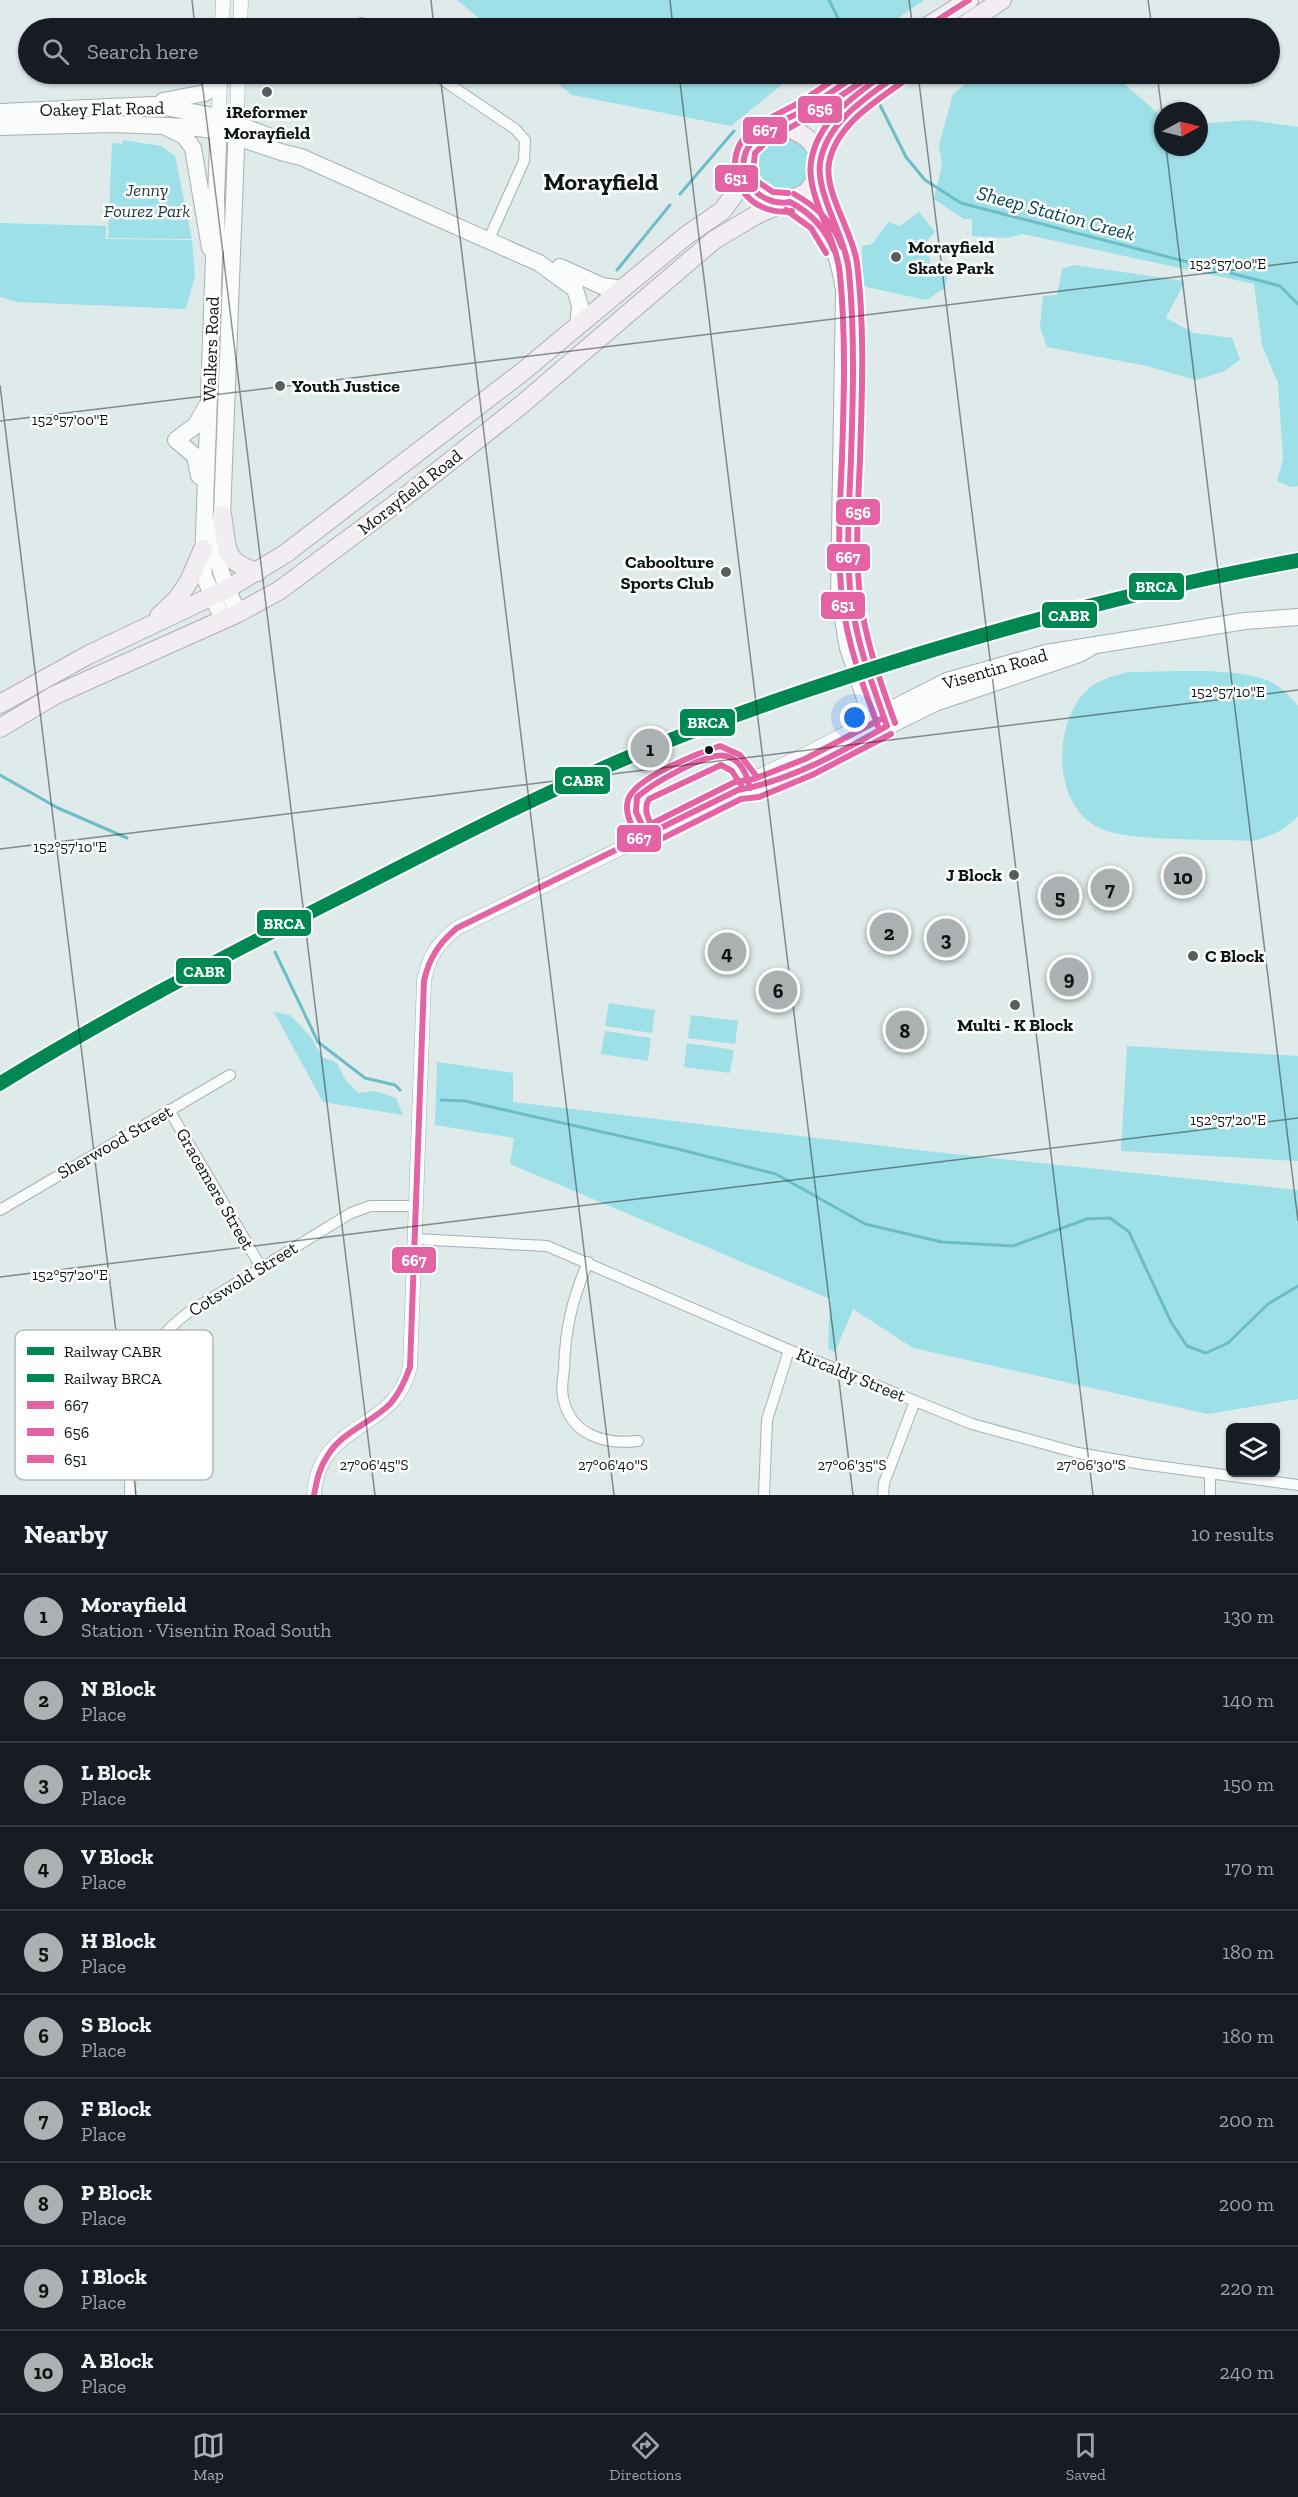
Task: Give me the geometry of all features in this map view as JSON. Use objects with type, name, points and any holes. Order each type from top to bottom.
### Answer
[{"type":"main road","points":[[941,18],[969,0]]},
{"type":"main road","points":[[975,18],[1002,0]]},
{"type":"main road","points":[[154,105],[170,98],[205,93],[213,84]]},
{"type":"main road","points":[[843,84],[804,110],[763,132],[751,142],[746,150],[744,169],[750,186],[758,195],[787,203],[812,215],[827,233],[837,257],[844,291],[845,323],[837,574],[839,597],[848,648],[879,723]]},
{"type":"main road","points":[[787,203],[806,193],[812,186],[827,141],[840,123],[886,84]]},
{"type":"main road","name":"Oakey Flat Road","points":[[0,112],[154,105],[289,145],[301,157],[539,263],[576,289],[580,306],[578,326]]},
{"type":"main road","name":"Oakey Flat Road","points":[[0,127],[111,124],[191,127],[219,124]]},
{"type":"main road","name":"Walkers Road","points":[[219,124],[216,198],[218,231],[214,257],[203,549],[204,576],[220,593]]},
{"type":"main road","points":[[164,126],[184,136],[193,148],[209,244],[214,257]]},
{"type":"main road","points":[[774,126],[797,130],[805,135],[817,151],[829,204],[845,244],[848,259],[853,398],[849,519],[851,595],[860,645],[879,723]]},
{"type":"main road","name":"Walkers Road","points":[[230,617],[220,593],[218,531],[222,515],[236,129]]},
{"type":"main road","name":"Morayfield Road","points":[[0,704],[88,655],[220,593],[258,572],[349,506],[623,290],[687,235],[722,211],[737,191],[744,169]]},
{"type":"main road","name":"Morayfield Road","points":[[0,728],[55,695],[230,617],[300,576],[485,434],[714,240],[756,215],[787,203]]},
{"type":"main road","name":"Oakey Flat Road","points":[[539,263],[556,265],[602,286],[623,290]]},
{"type":"main road","points":[[204,510],[196,459],[176,440],[196,425],[209,400]]},
{"type":"main road","points":[[222,515],[229,556],[242,568],[258,572]]},
{"type":"main road","points":[[152,626],[161,613],[178,598],[189,582],[203,549]]},
{"type":"main road","name":"Visentin Road","points":[[879,723],[930,689],[964,675],[1046,653],[1077,646],[1090,648],[1245,621],[1298,617]]},
{"type":"street","points":[[222,18],[223,0]]},
{"type":"street","points":[[240,18],[241,0]]},
{"type":"street","name":"Walkers Road","points":[[219,124],[220,84]]},
{"type":"street","name":"Walkers Road","points":[[236,129],[238,84]]},
{"type":"street","points":[[449,84],[514,129],[525,140],[524,161],[488,241]]},
{"type":"street","points":[[314,1495],[316,1480],[327,1453],[340,1439],[388,1407],[398,1396],[406,1381],[411,1360],[424,981],[426,966],[433,951],[457,928],[738,790],[756,788],[809,767],[879,723]]},
{"type":"street","name":"Sherwood Street","points":[[0,1210],[230,1075]]},
{"type":"street","name":"Gracemere Street","points":[[169,1110],[261,1268]]},
{"type":"street","name":"Cotswold Street","points":[[168,1330],[179,1320],[261,1268],[360,1209],[379,1205],[416,1206]]},
{"type":"street","name":"Kircaldy Street","points":[[415,1239],[547,1246],[789,1350],[972,1424],[1078,1453],[1298,1485]]},
{"type":"street","points":[[588,1262],[574,1295],[565,1334],[563,1397],[573,1421],[592,1437],[618,1443],[638,1441]]},
{"type":"street","points":[[764,1495],[766,1420],[789,1350]]},
{"type":"street","points":[[883,1495],[884,1483],[915,1401]]},
{"type":"street","points":[[1210,1474],[1210,1495]]},
{"type":"street","name":"Cotswold Street","points":[[130,1495],[131,1480]]},
{"type":"green space","points":[[457,0],[924,0],[898,18],[479,18]]},
{"type":"green space","points":[[558,84],[783,84],[731,126],[572,95]]},
{"type":"green space","points":[[966,84],[1124,84],[1154,110],[1154,156],[1208,156],[1208,123],[1250,120],[1298,127],[1298,486],[1290,487],[1277,481],[1283,459],[1278,383],[1262,345],[1254,284],[1023,234],[1007,238],[972,236],[972,219],[964,219],[934,199],[942,165],[939,145],[953,94]]},
{"type":"green space","points":[[776,137],[788,137],[798,141],[806,149],[810,165],[806,181],[798,189],[788,193],[776,193],[766,189],[758,181],[754,171],[754,159],[758,149],[766,141]]},
{"type":"green space","name":"Jenny Fourez Park","points":[[123,140],[161,146],[175,156],[192,239],[108,238],[112,143],[122,144]]},
{"type":"green space","name":"Morayfield Skate Park","points":[[919,212],[935,232],[927,241],[931,268],[948,274],[945,288],[926,300],[862,286],[862,246],[872,244],[888,222],[900,226]]},
{"type":"green space","points":[[0,223],[106,226],[106,239],[192,240],[195,276],[187,305],[185,309],[17,302],[0,297]]},
{"type":"green space","points":[[1074,265],[1185,281],[1166,318],[1194,333],[1232,338],[1240,360],[1223,372],[1195,380],[1147,366],[1047,347],[1040,327],[1043,296],[1057,295],[1062,269]]},
{"type":"green space","points":[[1129,672],[1236,673],[1276,684],[1298,706],[1298,816],[1288,826],[1277,832],[1252,841],[1171,839],[1127,835],[1097,827],[1083,816],[1072,801],[1065,783],[1062,764],[1067,725],[1084,693],[1105,679]]},
{"type":"green space","points":[[609,1003],[655,1010],[652,1033],[605,1026]]},
{"type":"green space","points":[[274,1012],[290,1015],[311,1037],[322,1057],[337,1063],[346,1081],[359,1093],[375,1091],[396,1098],[403,1115],[323,1102]]},
{"type":"green space","points":[[691,1015],[738,1021],[735,1044],[688,1038]]},
{"type":"green space","points":[[605,1031],[651,1038],[648,1061],[601,1054]]},
{"type":"green space","points":[[687,1043],[734,1050],[730,1073],[684,1067]]},
{"type":"green space","points":[[1127,1046],[1298,1056],[1298,1161],[1121,1151]]},
{"type":"green space","points":[[437,1062],[513,1073],[513,1102],[926,1151],[1298,1190],[1298,1399],[1208,1414],[913,1348],[853,1309],[835,1352],[828,1349],[830,1299],[510,1164],[514,1138],[435,1125]]},
{"type":"waterway","name":"Sheep Station Creek","points":[[829,0],[838,18]]},
{"type":"waterway","name":"Sheep Station Creek","points":[[870,84],[872,88]]},
{"type":"waterway","name":"Sheep Station Creek","points":[[877,99],[906,157],[925,180],[961,203],[1280,286],[1298,304]]},
{"type":"waterway","points":[[680,194],[734,131]]},
{"type":"waterway","points":[[617,270],[670,205]]},
{"type":"waterway","points":[[0,775],[58,808],[127,838]]},
{"type":"waterway","points":[[275,952],[318,1042],[365,1078],[395,1085],[400,1090]]},
{"type":"waterway","points":[[441,1100],[465,1101],[678,1149],[776,1174],[865,1224],[942,1242],[1013,1246],[1087,1219],[1110,1218],[1129,1232],[1171,1322],[1187,1346],[1206,1353],[1228,1343],[1268,1304],[1298,1286]]},
{"type":"rail line","name":"BRCA","points":[[0,1080],[122,1009],[287,921],[510,808],[657,742],[803,688],[961,638],[1153,587],[1298,557]]},
{"type":"rail line","name":"CABR","points":[[0,1087],[123,1015],[292,925],[516,811],[665,745],[822,689],[985,638],[1163,592],[1298,564]]},
{"type":"transit line","name":"667","points":[[941,18],[969,0]]},
{"type":"transit line","name":"651","points":[[792,211],[780,212],[767,209],[750,200],[736,178],[736,153],[741,142],[757,126],[828,84]]},
{"type":"transit line","name":"667","points":[[790,202],[766,199],[757,193],[745,174],[743,164],[746,153],[757,136],[804,110],[843,84]]},
{"type":"transit line","name":"656","points":[[788,193],[773,192],[758,182],[753,171],[755,153],[768,140],[809,117],[858,84]]},
{"type":"transit line","name":"651","points":[[870,84],[838,111],[821,134],[811,162],[811,175],[817,203],[838,261],[842,298],[844,389],[839,545],[844,615],[862,681],[879,729]]},
{"type":"transit line","name":"667","points":[[885,84],[850,111],[839,123],[824,148],[820,175],[822,189],[847,259],[851,295],[853,389],[848,547],[851,599],[861,648],[887,726]]},
{"type":"transit line","name":"656","points":[[895,723],[869,644],[860,596],[857,545],[862,386],[860,287],[854,251],[831,187],[829,163],[833,149],[848,126],[869,106],[900,84]]},
{"type":"transit line","name":"651","points":[[794,194],[823,216],[834,230],[842,247]]},
{"type":"transit line","name":"667","points":[[790,202],[816,222],[834,250]]},
{"type":"transit line","name":"656","points":[[786,210],[811,228],[826,253]]},
{"type":"transit line","name":"651","points":[[643,828],[735,782],[754,779],[805,759],[883,718]]},
{"type":"transit line","name":"667","points":[[314,1495],[320,1469],[334,1447],[390,1404],[402,1387],[410,1367],[424,981],[432,958],[440,945],[457,928],[738,790],[777,780],[796,772],[887,726]]},
{"type":"transit line","name":"656","points":[[651,844],[741,799],[759,797],[812,775],[891,734]]},
{"type":"transit line","name":"651","points":[[639,840],[628,816],[628,800],[642,783],[668,767],[720,746],[740,755],[757,777]]},
{"type":"transit line","name":"667","points":[[647,836],[636,812],[637,797],[666,777],[693,764],[717,756],[731,758],[742,768],[750,788]]},
{"type":"transit line","name":"656","points":[[655,832],[646,807],[649,799],[721,765],[732,771],[741,785]]},
{"type":"place","name":"iReformer Morayfield","points":[[267,92]]},
{"type":"place","name":"Morayfield Skate Park","points":[[896,257]]},
{"type":"place","name":"Youth Justice","points":[[280,386]]},
{"type":"place","name":"Caboolture Sports Club","points":[[726,572]]},
{"type":"place","name":"Morayfield","points":[[650,748]]},
{"type":"place","name":"J Block","points":[[1014,875]]},
{"type":"place","name":"A Block","points":[[1183,876]]},
{"type":"place","name":"F Block","points":[[1110,888]]},
{"type":"place","name":"H Block","points":[[1060,896]]},
{"type":"place","name":"N Block","points":[[889,932]]},
{"type":"place","name":"L Block","points":[[946,938]]},
{"type":"place","name":"V Block","points":[[727,952]]},
{"type":"place","name":"C Block","points":[[1193,956]]},
{"type":"place","name":"I Block","points":[[1069,977]]},
{"type":"place","name":"S Block","points":[[778,990]]},
{"type":"place","name":"Multi - K Block","points":[[1015,1005]]},
{"type":"place","name":"P Block","points":[[905,1030]]},
{"type":"district","name":"Morayfield","points":[[601,182]]}]
